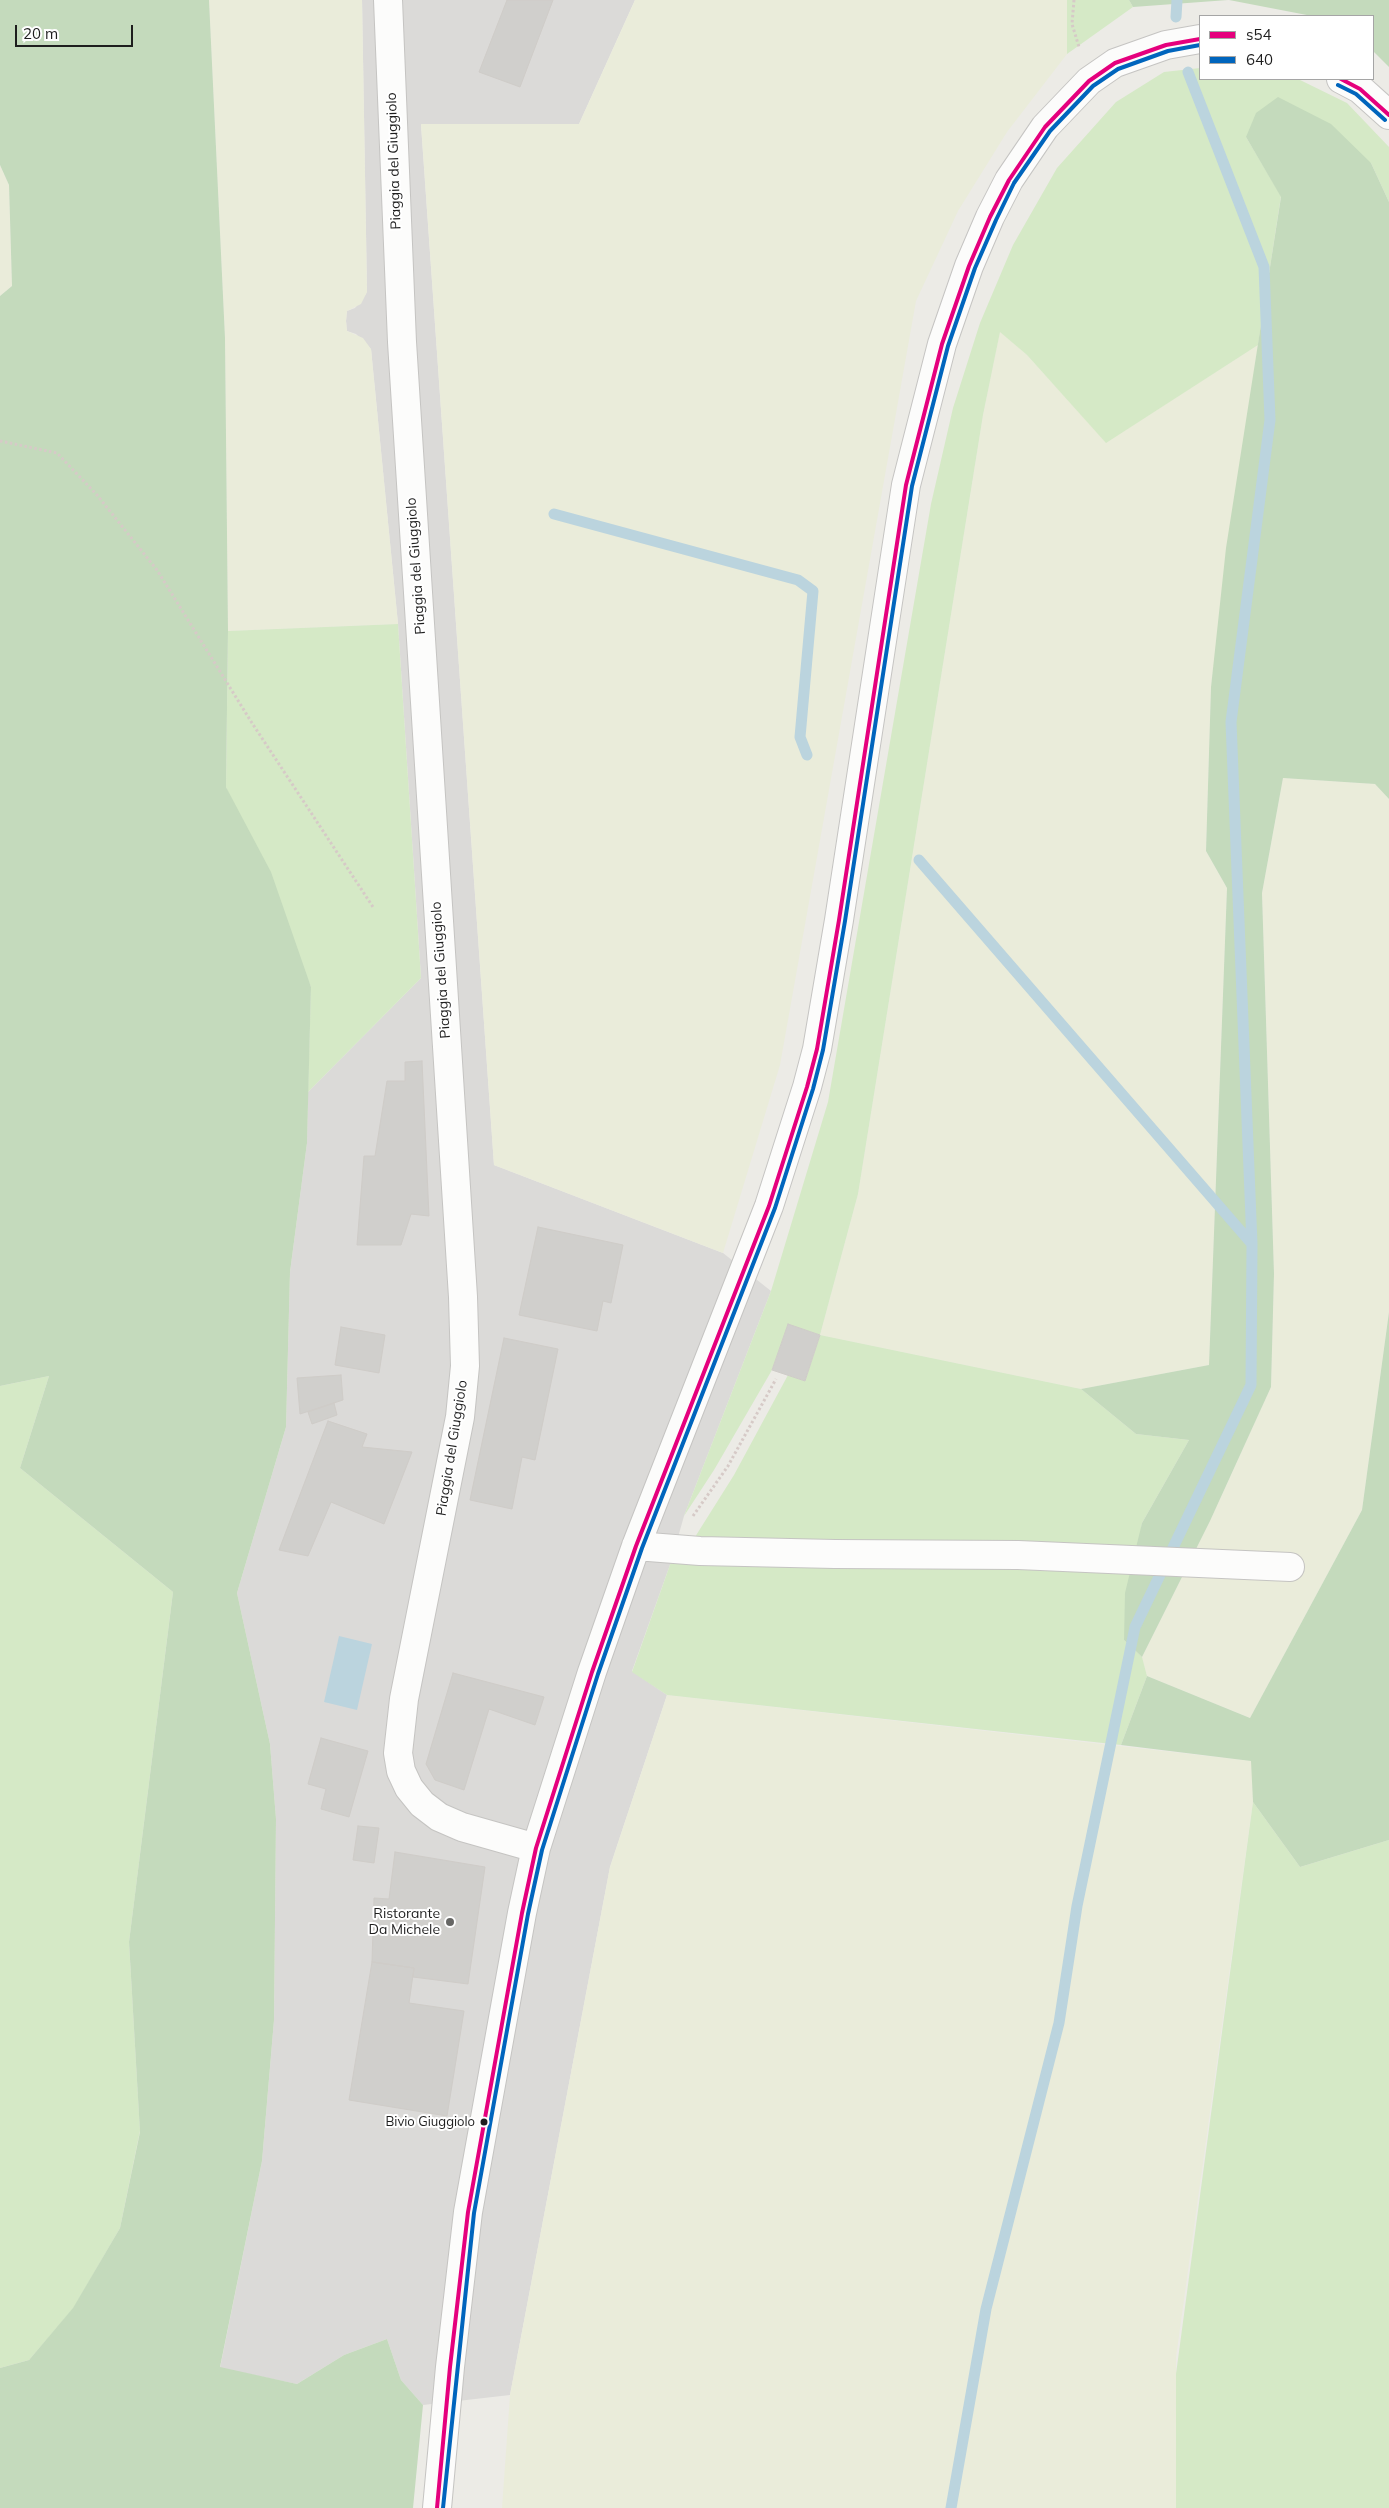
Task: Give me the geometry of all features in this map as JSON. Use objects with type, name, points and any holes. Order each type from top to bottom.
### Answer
[{"type":"street","name":"Piaggia del Giuggiolo","points":[[388,0],[402,342],[463,1297],[465,1366],[460,1417],[404,1699],[398,1753],[401,1771],[409,1788],[422,1804],[439,1818],[462,1827],[536,1848]]},
{"type":"street","points":[[437,2508],[450,2366],[468,2212],[520,1922],[536,1848],[589,1681],[636,1546],[769,1206],[807,1087],[816,1049],[837,929],[906,485],[942,344],[969,266],[1009,180],[1045,127],[1090,81],[1115,63],[1138,53],[1199,39]]},
{"type":"street","points":[[1343,80],[1360,90],[1389,115]]},
{"type":"street","points":[[636,1546],[671,1547],[700,1551],[1018,1555],[1290,1567]]},
{"type":"path","points":[[1074,0],[1072,24],[1090,81]]},
{"type":"path","points":[[0,441],[57,453],[103,503],[157,570],[252,723],[373,907]]},
{"type":"path","points":[[671,1547],[728,1466],[776,1380]]},
{"type":"shaded area","points":[[362,0],[635,0],[579,124],[421,125],[494,1165],[723,1253],[771,1291],[684,1516],[671,1562],[632,1671],[667,1695],[610,1867],[510,2395],[423,2405],[401,2380],[387,2339],[344,2355],[297,2384],[220,2368],[262,2161],[274,2020],[276,1819],[270,1744],[237,1593],[286,1427],[290,1272],[307,1143],[308,1092],[421,978],[398,624],[371,349],[356,334],[347,331],[346,321],[347,311],[355,308],[367,292]]},
{"type":"green space","points":[[0,0],[209,0],[225,338],[228,631],[226,787],[271,872],[311,987],[307,1143],[290,1272],[286,1427],[237,1593],[270,1744],[276,1819],[274,2020],[262,2161],[220,2367],[297,2384],[344,2355],[387,2339],[401,2380],[423,2405],[413,2508],[0,2508],[0,2368],[29,2360],[73,2308],[120,2228],[140,2132],[129,1942],[173,1592],[20,1468],[49,1376],[0,1386],[0,296],[12,286],[9,185],[0,165]]},
{"type":"green space","points":[[209,0],[362,0],[367,292],[361,304],[347,311],[346,321],[347,331],[363,338],[371,349],[398,624],[228,631],[225,338]]},
{"type":"green space","points":[[635,0],[1067,0],[1067,54],[1007,132],[958,211],[916,301],[780,1065],[723,1253],[494,1165],[421,124],[579,124]]},
{"type":"green space","points":[[1067,0],[1129,0],[1133,7],[1067,54]]},
{"type":"green space","points":[[1129,0],[1228,0],[1133,7]]},
{"type":"green space","points":[[1229,0],[1389,0],[1389,67],[1374,52],[1374,15],[1307,15]]},
{"type":"green space","points":[[1199,68],[1199,80],[1300,80],[1347,103],[1389,147],[1389,202],[1371,163],[1246,137],[1281,196],[1258,345],[1106,443],[1027,355],[1000,332],[983,415],[858,1194],[820,1335],[788,1325],[772,1370],[714,1470],[684,1516],[771,1291],[828,1102],[931,504],[953,408],[980,323],[1013,245],[1057,168],[1116,102],[1164,72]]},
{"type":"green space","points":[[1278,97],[1331,124],[1371,163],[1389,202],[1389,799],[1375,784],[1283,778],[1262,893],[1274,1274],[1271,1387],[1210,1521],[1142,1657],[1124,1640],[1125,1593],[1142,1523],[1189,1440],[1136,1434],[1081,1389],[1209,1365],[1227,888],[1206,851],[1211,687],[1226,548],[1281,197],[1246,137],[1256,113]]},
{"type":"green space","points":[[0,165],[9,185],[12,286],[0,296]]},
{"type":"green space","points":[[1000,331],[1027,355],[1106,442],[1258,345],[1211,687],[1206,851],[1227,888],[1209,1365],[1081,1389],[820,1335],[858,1194],[983,415]]},
{"type":"green space","points":[[398,624],[421,978],[308,1092],[311,987],[226,787],[228,631]]},
{"type":"green space","points":[[1283,778],[1375,784],[1389,799],[1389,1312],[1362,1510],[1250,1718],[1147,1676],[1142,1657],[1210,1521],[1271,1387],[1274,1274],[1262,893]]},
{"type":"green space","points":[[1389,1312],[1389,1840],[1300,1867],[1253,1802],[1251,1761],[1121,1745],[1147,1676],[1250,1718],[1362,1510]]},
{"type":"green space","points":[[820,1335],[1081,1389],[1136,1434],[1189,1440],[1142,1523],[1124,1640],[1142,1657],[1147,1676],[1121,1745],[667,1695],[632,1672],[671,1562],[695,1537],[734,1475],[788,1375],[805,1381]]},
{"type":"green space","points":[[49,1376],[20,1468],[173,1592],[129,1942],[140,2131],[120,2228],[73,2309],[29,2360],[0,2368],[0,1386]]},
{"type":"green space","points":[[667,1695],[1252,1761],[1253,1802],[1176,2357],[1176,2508],[502,2508],[510,2395],[610,1867]]},
{"type":"green space","points":[[1253,1802],[1300,1867],[1389,1840],[1389,2508],[1176,2508],[1176,2374]]},
{"type":"water","points":[[339,1636],[372,1644],[357,1710],[324,1702]]},
{"type":"building","points":[[507,0],[553,0],[520,87],[479,72]]},
{"type":"building","points":[[422,1061],[429,1216],[411,1214],[401,1245],[357,1245],[364,1156],[375,1156],[387,1081],[405,1081],[405,1062]]},
{"type":"building","points":[[538,1227],[623,1245],[611,1303],[603,1301],[597,1331],[519,1315]]},
{"type":"building","points":[[788,1324],[820,1335],[805,1381],[772,1370]]},
{"type":"building","points":[[341,1327],[385,1335],[379,1373],[335,1365]]},
{"type":"building","points":[[504,1338],[558,1349],[535,1460],[522,1457],[512,1509],[470,1500]]},
{"type":"building","points":[[341,1375],[343,1400],[300,1414],[297,1378]]},
{"type":"building","points":[[334,1403],[337,1415],[312,1424],[308,1412]]},
{"type":"building","points":[[328,1421],[367,1434],[362,1447],[412,1452],[384,1524],[331,1502],[308,1556],[279,1550]]},
{"type":"building","points":[[453,1673],[544,1697],[535,1725],[489,1709],[464,1790],[435,1780],[426,1764]]},
{"type":"building","points":[[321,1738],[368,1751],[349,1817],[321,1809],[326,1789],[308,1784]]},
{"type":"building","points":[[358,1826],[379,1828],[374,1863],[353,1860]]},
{"type":"building","points":[[395,1852],[485,1867],[468,1984],[413,1977],[414,1968],[372,1962],[374,1898],[389,1899]]},
{"type":"building","points":[[372,1962],[414,1968],[409,2003],[464,2011],[447,2116],[349,2100]]},
{"type":"waterway","points":[[1176,17],[1177,0]]},
{"type":"waterway","points":[[951,2508],[986,2309],[1059,2023],[1077,1906],[1135,1627],[1251,1385],[1252,1244],[1231,722],[1270,420],[1264,267],[1188,72]]},
{"type":"waterway","points":[[554,514],[798,580],[813,591],[800,737],[807,755]]},
{"type":"waterway","points":[[919,860],[1252,1244]]},
{"type":"transit line","name":"s54","points":[[437,2508],[450,2367],[468,2212],[522,1913],[536,1848],[592,1672],[636,1546],[769,1206],[807,1087],[817,1049],[839,920],[906,485],[942,344],[969,266],[990,217],[1009,180],[1045,127],[1089,81],[1115,63],[1166,45],[1199,39]]},
{"type":"transit line","name":"640","points":[[443,2508],[474,2213],[528,1914],[542,1850],[598,1674],[642,1548],[775,1208],[813,1089],[823,1050],[845,921],[912,486],[948,346],[975,268],[996,220],[1014,183],[1050,131],[1093,86],[1118,69],[1168,51],[1199,45]]},
{"type":"transit line","name":"s54","points":[[1343,80],[1360,89],[1389,115]]},
{"type":"transit line","name":"640","points":[[1338,85],[1356,94],[1385,120]]},
{"type":"place","name":"Ristorante Da Michele","points":[[450,1922]]},
{"type":"place","name":"Bivio Giuggiolo","points":[[484,2122]]}]
